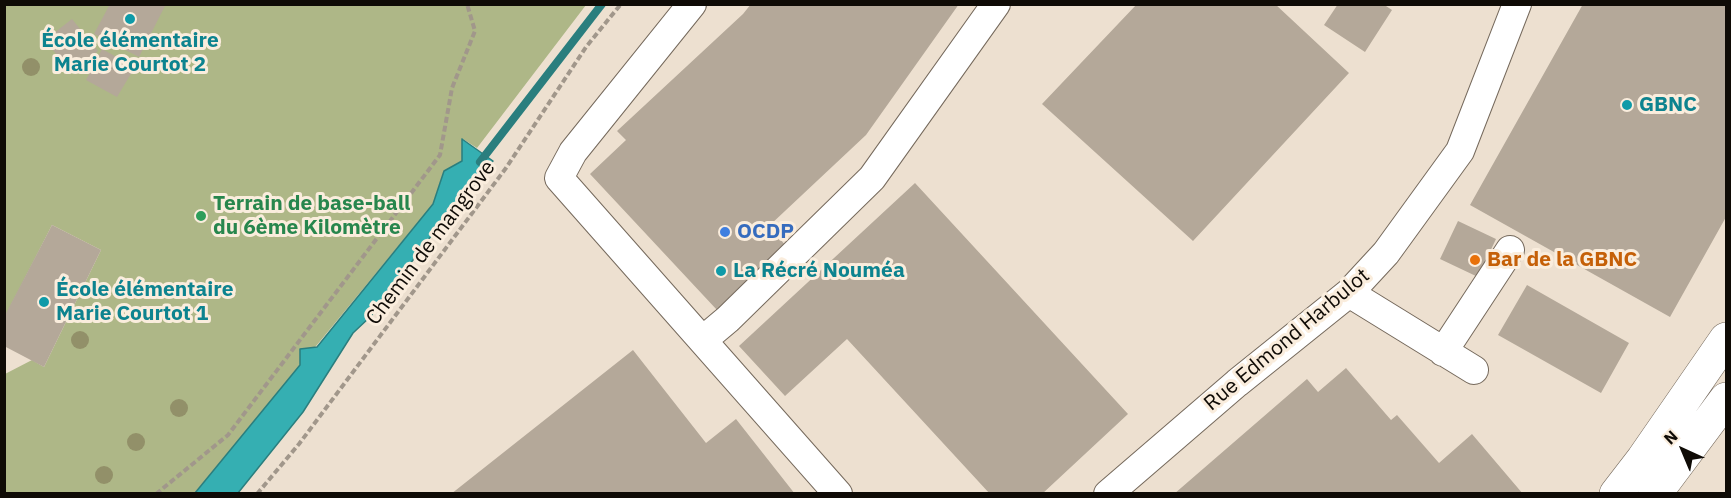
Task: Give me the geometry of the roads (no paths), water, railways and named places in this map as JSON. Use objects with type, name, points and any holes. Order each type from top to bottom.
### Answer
[{"type":"main road","points":[[1616,494],[1726,339]]},
{"type":"main road","points":[[1654,494],[1726,399]]},
{"type":"street","points":[[692,4],[573,152],[559,178],[838,494]]},
{"type":"street","points":[[703,340],[728,319],[872,178],[996,4]]},
{"type":"street","name":"Rue Edmond Harbulot","points":[[1108,494],[1237,383],[1349,293],[1386,253],[1460,151],[1517,4]]},
{"type":"street","points":[[1443,352],[1510,250]]},
{"type":"street","points":[[1349,293],[1474,370]]},
{"type":"water","points":[[462,139],[493,161],[475,183],[472,192],[459,199],[370,317],[353,333],[303,412],[238,493],[195,493],[300,365],[300,349],[317,347],[433,204],[444,171],[462,161]]},
{"type":"waterway","points":[[480,162],[602,4]]},
{"type":"place","name":"École élémentaire Marie Courtot 2","points":[[130,19]]},
{"type":"place","name":"GBNC","points":[[1627,105]]},
{"type":"place","name":"Terrain de base-ball du 6ème Kilomètre","points":[[201,216]]},
{"type":"place","name":"OCDP","points":[[725,232]]},
{"type":"place","name":"Bar de la GBNC","points":[[1475,260]]},
{"type":"place","name":"La Récré Nouméa","points":[[721,271]]},
{"type":"place","name":"École élémentaire Marie Courtot 1","points":[[44,302]]}]
